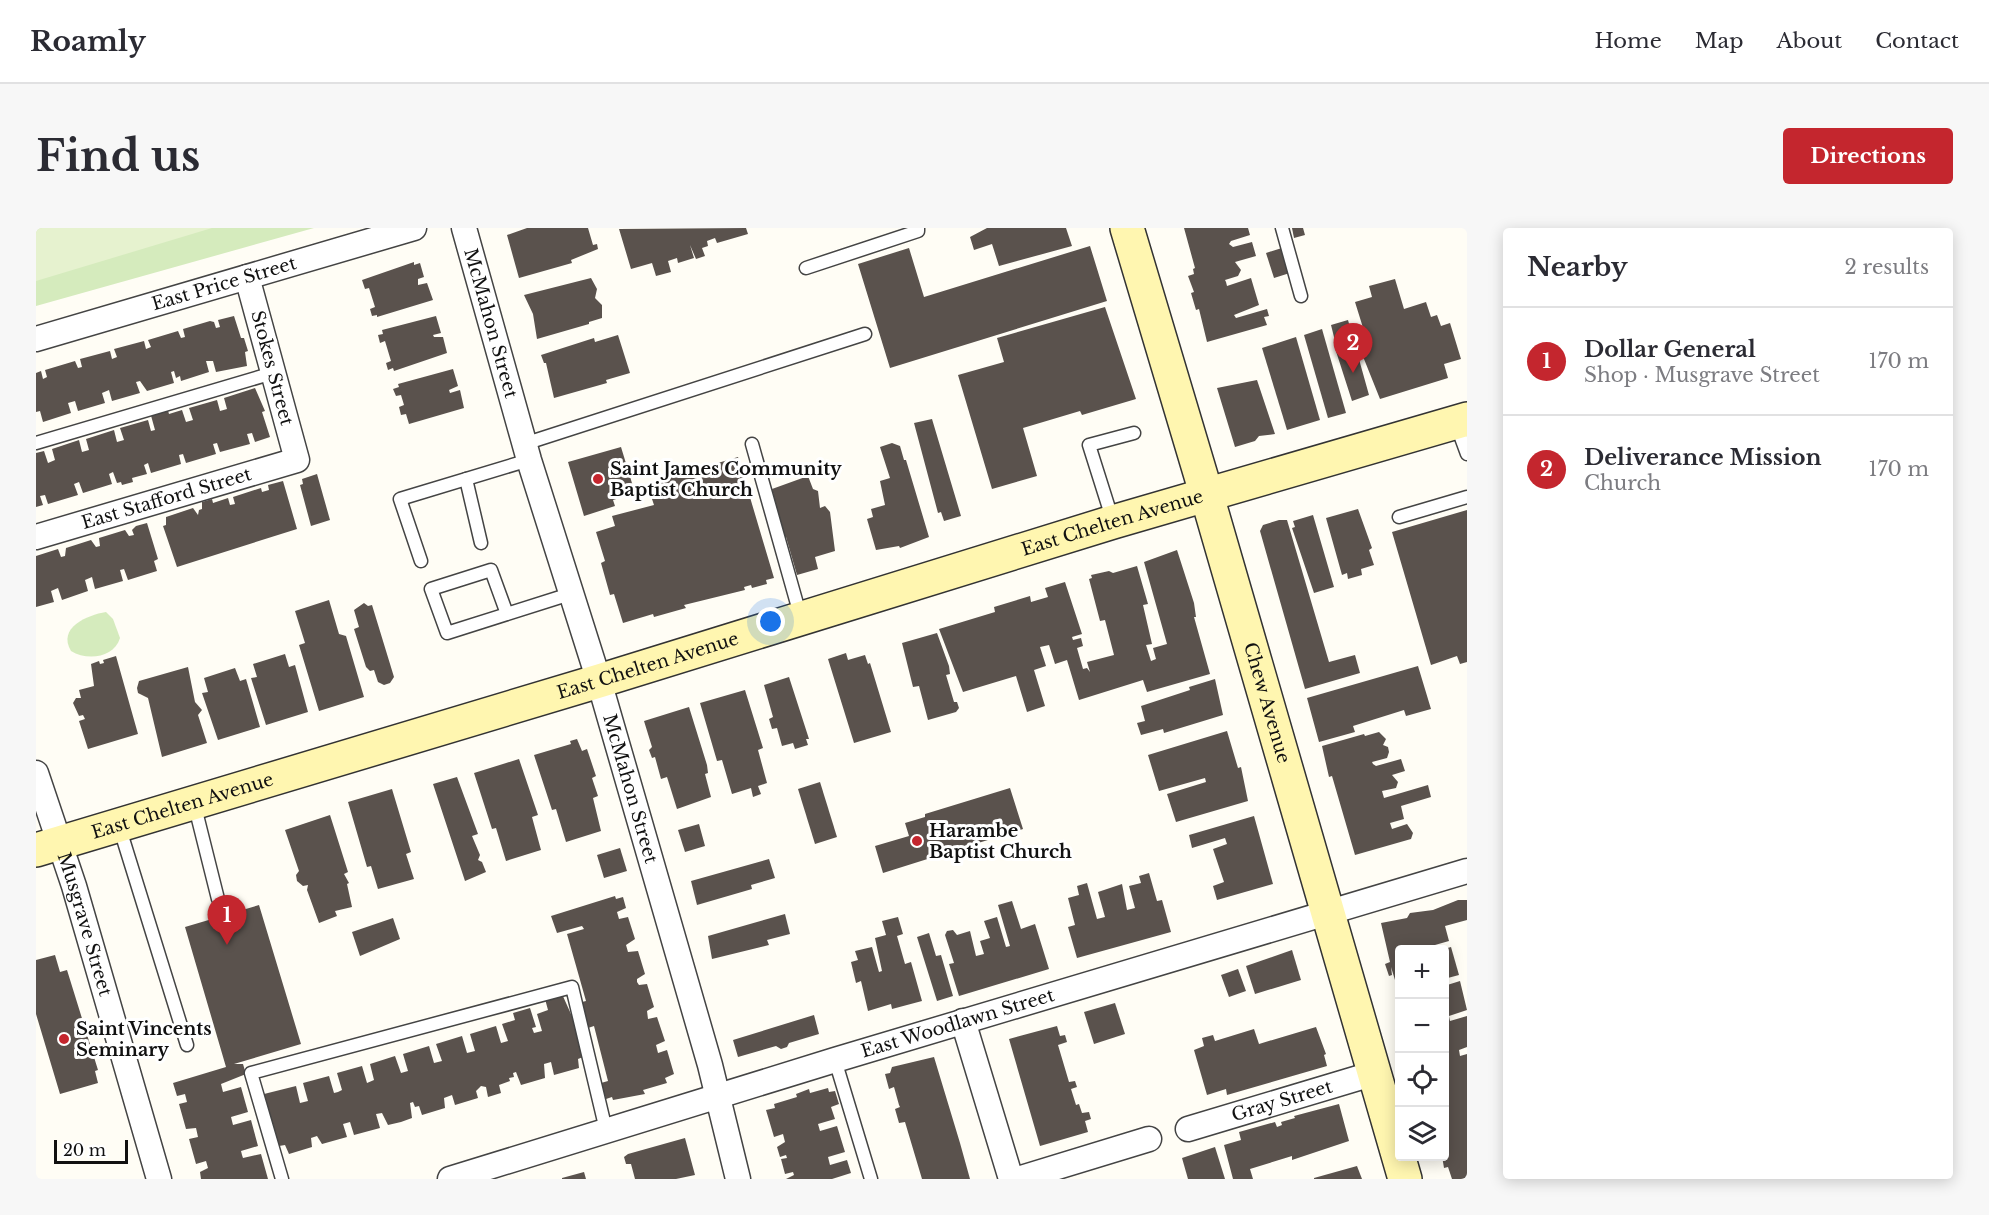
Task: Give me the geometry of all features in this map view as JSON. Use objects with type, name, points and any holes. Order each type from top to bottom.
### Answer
[{"type":"street","name":"East Price Street","points":[[36,339],[414,228]]},
{"type":"street","name":"McMahon Street","points":[[464,228],[527,452],[599,681],[717,1096],[738,1179]]},
{"type":"street","name":"Chew Avenue","points":[[1126,228],[1207,496],[1405,1179]]},
{"type":"street","name":"Stokes Street","points":[[248,277],[297,460]]},
{"type":"street","name":"East Chelten Avenue","points":[[47,846],[599,681],[1113,522],[1461,421]]},
{"type":"street","name":"East Stafford Street","points":[[36,537],[297,460]]},
{"type":"street","name":"Musgrave Street","points":[[36,773],[47,846],[74,886],[159,1179]]},
{"type":"street","name":"East Woodlawn Street","points":[[450,1179],[835,1060],[1467,871]]},
{"type":"street","points":[[963,1022],[1011,1179]]},
{"type":"street","name":"Gray Street","points":[[1188,1129],[1374,1073]]},
{"type":"street","points":[[1018,1179],[1149,1139]]},
{"type":"lane","points":[[806,268],[918,231],[918,228]]},
{"type":"lane","points":[[1282,228],[1302,296]]},
{"type":"lane","points":[[422,561],[400,500],[466,479],[527,452],[865,334]]},
{"type":"lane","points":[[36,443],[273,373]]},
{"type":"lane","points":[[1461,421],[1467,454]]},
{"type":"lane","points":[[1113,522],[1089,445],[1134,433]]},
{"type":"lane","points":[[752,444],[801,619]]},
{"type":"lane","points":[[466,479],[481,543]]},
{"type":"lane","points":[[1399,517],[1467,497]]},
{"type":"lane","points":[[507,614],[491,570],[431,589],[447,633],[507,614],[570,594]]},
{"type":"lane","points":[[194,802],[218,899]]},
{"type":"lane","points":[[118,825],[187,1045]]},
{"type":"lane","points":[[282,1179],[251,1073],[572,987],[606,1130]]},
{"type":"lane","points":[[835,1060],[871,1179]]},
{"type":"green space","points":[[36,228],[314,228],[36,306]]},
{"type":"green space","points":[[36,228],[212,228],[36,281]]},
{"type":"green space","points":[[106,612],[113,619],[120,638],[117,645],[106,654],[92,657],[71,651],[68,636],[71,629],[91,616]]},
{"type":"building","points":[[527,228],[588,228],[593,245],[597,244],[598,249],[571,260],[572,263],[519,278],[507,235]]},
{"type":"building","points":[[746,228],[748,234],[717,243],[715,238],[707,241],[708,246],[702,248],[705,256],[696,259],[690,245],[694,258],[678,263],[677,258],[668,261],[671,272],[656,276],[652,263],[631,269],[619,229]]},
{"type":"building","points":[[987,228],[1066,228],[1072,246],[999,266],[992,244],[974,250],[970,237]]},
{"type":"building","points":[[1184,228],[1248,228],[1250,235],[1231,241],[1229,244],[1233,247],[1252,242],[1256,256],[1235,262],[1241,270],[1238,276],[1225,280],[1227,286],[1251,278],[1259,305],[1234,315],[1236,318],[1267,309],[1269,316],[1264,317],[1267,325],[1207,342],[1199,309],[1196,310],[1191,293],[1194,292],[1188,276],[1194,274],[1193,269],[1195,268]]},
{"type":"building","points":[[1292,228],[1303,228],[1305,235],[1294,238]]},
{"type":"building","points":[[1090,246],[1107,301],[890,368],[858,264],[909,248],[924,297]]},
{"type":"building","points":[[1285,247],[1293,272],[1274,278],[1266,253]]},
{"type":"building","points":[[414,262],[414,265],[420,263],[424,277],[418,279],[418,285],[427,283],[433,300],[377,317],[377,315],[372,316],[370,309],[375,307],[369,288],[365,289],[362,280]]},
{"type":"building","points":[[591,278],[597,289],[595,298],[602,305],[602,318],[537,339],[533,314],[524,295]]},
{"type":"building","points":[[1395,279],[1404,309],[1426,302],[1431,317],[1437,315],[1441,326],[1450,323],[1461,359],[1444,364],[1448,378],[1380,399],[1362,354],[1365,353],[1364,349],[1369,347],[1355,302],[1372,297],[1369,286]]},
{"type":"building","points":[[1105,307],[1136,399],[1082,415],[1080,411],[1023,428],[1037,476],[992,489],[958,375],[1004,362],[997,338]]},
{"type":"building","points":[[234,316],[248,351],[245,352],[247,366],[216,372],[213,361],[206,361],[209,372],[181,381],[180,376],[176,378],[174,371],[171,372],[174,383],[147,391],[140,381],[136,382],[140,393],[112,401],[109,390],[102,393],[105,403],[78,411],[75,401],[68,403],[71,413],[43,422],[40,411],[36,412],[36,373],[41,371],[43,379],[47,377],[45,370],[75,361],[78,368],[82,367],[80,359],[110,351],[112,359],[117,357],[114,349],[144,341],[146,349],[151,347],[148,340],[178,331],[181,338],[185,337],[183,329],[210,321],[214,322],[216,328],[220,327],[218,320]]},
{"type":"building","points":[[436,316],[441,333],[433,335],[443,337],[447,353],[394,371],[393,368],[388,370],[386,363],[391,361],[385,341],[380,343],[378,335],[383,334],[382,330]]},
{"type":"building","points":[[1348,320],[1369,395],[1352,401],[1334,345],[1336,345],[1331,325]]},
{"type":"building","points":[[1322,329],[1346,413],[1328,418],[1304,335]]},
{"type":"building","points":[[618,335],[630,373],[606,380],[607,383],[554,398],[546,363],[541,355],[594,338],[595,342]]},
{"type":"building","points":[[1296,337],[1320,420],[1287,430],[1262,348]]},
{"type":"building","points":[[453,369],[458,386],[449,390],[450,393],[460,390],[464,408],[409,424],[406,414],[401,415],[399,407],[404,405],[401,395],[396,396],[393,389],[399,387],[398,384]]},
{"type":"building","points":[[1257,380],[1275,434],[1259,436],[1255,441],[1235,447],[1217,388]]},
{"type":"building","points":[[255,388],[265,411],[262,412],[270,437],[255,442],[252,433],[247,434],[250,444],[220,452],[217,443],[213,444],[216,454],[186,463],[183,454],[179,455],[181,464],[151,473],[148,463],[144,465],[147,474],[132,478],[133,482],[122,485],[121,482],[117,483],[113,472],[109,474],[112,484],[83,493],[79,482],[74,484],[78,495],[48,504],[45,495],[40,496],[43,505],[36,507],[36,453],[44,451],[48,463],[55,460],[52,449],[79,440],[82,452],[89,450],[86,439],[114,430],[117,442],[124,440],[120,428],[148,420],[151,431],[155,430],[150,412],[167,407],[169,414],[182,410],[186,422],[193,420],[189,408],[217,400],[220,411],[227,409],[224,398]]},
{"type":"building","points":[[932,419],[961,516],[944,521],[941,512],[938,513],[914,423]]},
{"type":"building","points":[[892,443],[900,446],[904,460],[906,460],[929,537],[900,548],[899,546],[876,550],[867,519],[873,517],[871,509],[885,505],[880,481],[890,478],[880,447]]},
{"type":"building","points":[[621,447],[635,493],[613,500],[615,506],[584,516],[568,462]]},
{"type":"building","points":[[738,457],[774,578],[766,580],[767,584],[752,588],[751,585],[744,587],[745,590],[684,605],[686,608],[654,617],[653,614],[623,623],[614,594],[610,595],[601,563],[605,561],[596,532],[615,526],[612,516],[654,505],[647,484]]},
{"type":"building","points":[[317,474],[330,520],[311,526],[300,485],[303,484],[302,479]]},
{"type":"building","points":[[808,476],[813,489],[818,491],[820,508],[825,506],[830,512],[835,551],[815,557],[818,569],[797,575],[786,537],[782,538],[779,527],[782,527],[772,489]]},
{"type":"building","points":[[283,481],[297,529],[177,567],[163,526],[166,525],[166,517],[193,508],[198,515],[199,510],[202,509],[202,502],[212,499],[213,503],[228,498],[230,505],[235,504],[233,497],[261,488],[262,492],[269,490],[268,485]]},
{"type":"building","points":[[1358,509],[1372,548],[1369,550],[1374,565],[1361,569],[1362,575],[1348,579],[1347,573],[1342,575],[1326,518]]},
{"type":"building","points":[[1467,510],[1467,662],[1460,664],[1457,656],[1431,665],[1392,532]]},
{"type":"building","points":[[1313,515],[1334,587],[1314,593],[1292,528],[1295,527],[1293,521]]},
{"type":"building","points":[[1287,520],[1329,662],[1355,655],[1360,673],[1305,689],[1260,531],[1263,525]]},
{"type":"building","points":[[147,523],[158,559],[154,561],[157,571],[128,580],[124,569],[120,570],[123,581],[95,589],[92,577],[85,580],[88,591],[62,600],[58,588],[51,591],[54,602],[36,607],[36,556],[58,549],[61,557],[65,556],[66,548],[91,540],[96,547],[100,546],[99,538],[125,530],[129,536],[134,535],[132,530],[136,526]]},
{"type":"building","points":[[1177,550],[1194,603],[1196,617],[1194,617],[1210,674],[1147,692],[1143,680],[1079,700],[1067,660],[1055,664],[1049,645],[1040,647],[1046,666],[1034,670],[1045,706],[1027,712],[1016,676],[963,692],[939,629],[995,612],[994,607],[1030,596],[1031,602],[1048,597],[1045,588],[1065,582],[1082,634],[1072,637],[1073,640],[1081,638],[1083,646],[1077,648],[1083,669],[1087,668],[1090,672],[1087,662],[1114,655],[1105,620],[1100,621],[1089,579],[1092,578],[1091,575],[1109,571],[1113,573],[1137,566],[1148,604],[1143,605],[1152,644],[1146,645],[1151,661],[1156,659],[1153,648],[1167,644],[1144,562]]},
{"type":"building","points":[[329,600],[339,634],[346,636],[364,697],[319,711],[299,645],[305,643],[295,611]]},
{"type":"building","points":[[364,603],[368,606],[372,605],[394,677],[390,683],[384,685],[378,682],[374,670],[370,671],[366,667],[354,629],[359,627],[354,610]]},
{"type":"building","points":[[937,633],[949,666],[950,674],[946,675],[954,702],[957,702],[959,708],[956,712],[928,720],[919,686],[913,687],[902,643]]},
{"type":"building","points":[[846,653],[848,660],[865,655],[868,664],[870,663],[891,732],[854,743],[828,659]]},
{"type":"building","points":[[285,654],[289,667],[295,665],[308,712],[266,725],[251,678],[257,677],[253,664]]},
{"type":"building","points":[[116,656],[138,734],[88,749],[79,721],[85,719],[83,715],[79,716],[73,703],[76,698],[81,698],[79,690],[94,686],[91,664],[99,661],[100,664],[104,663],[103,660]]},
{"type":"building","points":[[1418,666],[1431,709],[1406,716],[1404,710],[1353,726],[1355,732],[1319,742],[1307,698]]},
{"type":"building","points":[[188,667],[195,702],[202,710],[198,715],[207,743],[162,757],[148,698],[138,693],[139,681]]},
{"type":"building","points":[[235,668],[240,681],[246,679],[260,727],[218,740],[202,693],[208,692],[204,678]]},
{"type":"building","points":[[789,677],[809,739],[806,739],[808,745],[795,749],[793,743],[782,746],[777,728],[772,729],[769,719],[773,717],[764,685]]},
{"type":"building","points":[[1215,679],[1223,715],[1164,733],[1163,729],[1141,735],[1137,723],[1145,721],[1141,706]]},
{"type":"building","points":[[745,690],[763,748],[758,750],[767,783],[758,786],[761,794],[753,797],[751,788],[732,794],[722,760],[717,761],[700,703]]},
{"type":"building","points":[[689,707],[707,765],[708,773],[705,774],[711,797],[677,809],[667,777],[661,779],[655,757],[652,758],[649,750],[652,747],[644,721]]},
{"type":"building","points":[[1227,731],[1238,768],[1241,767],[1248,801],[1176,822],[1167,794],[1206,782],[1205,778],[1159,791],[1148,755]]},
{"type":"building","points":[[1379,732],[1386,739],[1383,745],[1388,747],[1389,752],[1387,758],[1372,762],[1373,764],[1376,766],[1401,759],[1405,771],[1392,775],[1398,782],[1396,788],[1382,791],[1384,798],[1428,785],[1431,797],[1401,806],[1404,819],[1390,823],[1392,829],[1407,824],[1413,833],[1411,839],[1355,855],[1332,776],[1329,777],[1322,746]]},
{"type":"building","points":[[577,739],[582,751],[587,749],[596,776],[592,778],[598,796],[593,798],[601,831],[566,842],[556,809],[552,810],[534,755],[571,744],[570,741]]},
{"type":"building","points":[[519,759],[538,815],[532,817],[541,850],[506,861],[496,828],[492,829],[474,773]]},
{"type":"building","points":[[457,777],[478,834],[472,836],[480,855],[478,860],[482,862],[486,872],[465,881],[433,784]]},
{"type":"building","points":[[820,782],[837,837],[815,844],[798,789]]},
{"type":"building","points":[[1010,788],[1023,829],[883,873],[875,846],[909,836],[905,823],[925,817],[925,814]]},
{"type":"building","points":[[392,789],[411,852],[406,854],[414,879],[378,889],[371,866],[367,867],[348,802]]},
{"type":"building","points":[[330,815],[348,872],[344,874],[349,883],[347,884],[352,907],[335,911],[337,916],[319,923],[307,890],[308,885],[303,886],[297,881],[296,875],[299,871],[285,830]]},
{"type":"building","points":[[1254,816],[1273,884],[1217,900],[1213,886],[1224,882],[1213,849],[1227,844],[1225,838],[1192,848],[1189,835]]},
{"type":"building","points":[[699,824],[705,846],[685,852],[678,830]]},
{"type":"building","points":[[620,848],[627,871],[604,878],[597,855]]},
{"type":"building","points":[[769,859],[775,878],[751,885],[752,889],[697,905],[691,881]]},
{"type":"building","points":[[1149,873],[1157,901],[1162,900],[1171,932],[1077,958],[1068,927],[1075,925],[1068,898],[1079,895],[1077,886],[1087,883],[1097,919],[1105,917],[1098,892],[1122,884],[1127,910],[1135,908],[1129,886],[1141,883],[1139,876]]},
{"type":"building","points":[[615,896],[616,899],[623,897],[626,908],[617,912],[619,919],[628,917],[635,939],[626,945],[628,952],[638,951],[645,974],[637,979],[637,982],[639,985],[647,984],[654,1007],[647,1011],[648,1019],[657,1017],[665,1041],[656,1045],[658,1053],[667,1050],[674,1074],[665,1078],[667,1083],[643,1090],[645,1094],[613,1100],[612,1097],[606,1099],[601,1083],[608,1081],[594,1026],[585,1029],[578,1003],[586,1001],[567,934],[584,929],[582,926],[557,933],[551,916]]},
{"type":"building","points":[[1458,900],[1467,900],[1467,920],[1445,926],[1449,941],[1435,945],[1395,945],[1395,980],[1391,967],[1392,975],[1389,976],[1385,964],[1390,962],[1381,923],[1407,918],[1410,913],[1433,910]]},
{"type":"building","points":[[1012,901],[1021,929],[1035,924],[1049,969],[959,996],[949,964],[954,963],[945,935],[947,931],[953,930],[957,935],[970,931],[976,956],[984,954],[980,941],[990,938],[984,921],[997,917],[1006,947],[1010,946],[998,905]]},
{"type":"building","points":[[259,905],[301,1044],[234,1064],[243,1064],[246,1074],[221,1084],[223,1092],[241,1087],[248,1112],[231,1117],[233,1125],[251,1120],[258,1146],[241,1151],[242,1155],[243,1158],[261,1154],[268,1179],[201,1179],[200,1172],[208,1168],[206,1161],[196,1164],[189,1139],[198,1137],[196,1128],[186,1129],[179,1104],[187,1102],[185,1094],[177,1096],[173,1083],[226,1067],[185,927]]},
{"type":"building","points":[[785,914],[790,934],[767,940],[769,945],[712,959],[708,936]]},
{"type":"building","points":[[898,917],[903,934],[897,936],[905,964],[911,962],[922,1001],[892,1009],[891,1004],[868,1011],[861,981],[856,983],[851,962],[858,960],[855,951],[872,947],[879,972],[882,971],[875,938],[886,935],[882,921]]},
{"type":"building","points":[[393,918],[400,939],[360,956],[352,932]]},
{"type":"building","points":[[929,933],[936,956],[941,955],[953,996],[937,1001],[917,937]]},
{"type":"building","points":[[1451,947],[1459,975],[1449,978],[1449,948]]},
{"type":"building","points":[[1292,950],[1301,980],[1255,994],[1246,966]]},
{"type":"building","points":[[55,955],[60,972],[67,970],[98,1070],[95,1071],[98,1083],[60,1094],[36,1014],[36,960]]},
{"type":"building","points":[[1238,969],[1246,991],[1229,997],[1221,975]]},
{"type":"building","points":[[1460,981],[1467,1010],[1449,1016],[1449,999],[1449,984]]},
{"type":"building","points":[[562,994],[579,1032],[577,1033],[583,1057],[578,1059],[579,1068],[554,1075],[551,1062],[544,1064],[545,1078],[521,1085],[516,1072],[513,1073],[514,1077],[509,1078],[510,1081],[499,1085],[501,1093],[488,1097],[486,1087],[481,1086],[476,1091],[478,1098],[455,1105],[452,1095],[444,1098],[445,1108],[422,1115],[419,1106],[415,1107],[413,1102],[410,1103],[412,1118],[401,1122],[388,1125],[382,1113],[376,1114],[380,1128],[354,1135],[350,1122],[343,1124],[347,1137],[322,1144],[317,1136],[311,1138],[312,1147],[289,1154],[285,1145],[279,1146],[273,1124],[269,1124],[264,1094],[296,1086],[300,1103],[308,1101],[303,1083],[329,1076],[334,1093],[338,1092],[342,1090],[337,1073],[362,1066],[367,1083],[374,1080],[370,1064],[395,1056],[401,1073],[408,1071],[403,1054],[429,1046],[434,1063],[442,1061],[436,1044],[462,1036],[467,1053],[475,1051],[470,1034],[496,1026],[501,1043],[508,1041],[502,1024],[515,1020],[513,1013],[530,1008],[536,1027],[532,1028],[534,1033],[542,1031],[537,1014],[548,1010],[545,999]]},
{"type":"building","points":[[1115,1003],[1125,1034],[1094,1044],[1084,1012]]},
{"type":"building","points":[[814,1015],[819,1034],[789,1043],[787,1047],[781,1049],[776,1046],[738,1057],[733,1040]]},
{"type":"building","points":[[1449,1016],[1450,1021],[1467,1016],[1467,1047],[1459,1050],[1460,1056],[1467,1054],[1467,1179],[1452,1179],[1448,1167],[1444,1168],[1443,1161],[1449,1161]]},
{"type":"building","points":[[1057,1026],[1060,1036],[1065,1035],[1067,1042],[1058,1045],[1069,1082],[1075,1081],[1077,1087],[1071,1089],[1076,1105],[1079,1104],[1082,1113],[1089,1112],[1091,1119],[1085,1121],[1088,1132],[1040,1146],[1009,1039]]},
{"type":"building","points":[[1316,1027],[1326,1054],[1324,1055],[1327,1066],[1227,1095],[1226,1089],[1207,1095],[1194,1050],[1204,1046],[1202,1038],[1213,1035],[1215,1041],[1254,1029],[1259,1044]]},
{"type":"building","points":[[934,1057],[970,1179],[922,1179],[905,1122],[899,1123],[895,1109],[900,1107],[894,1087],[889,1089],[885,1074],[890,1073],[892,1067]]},
{"type":"building","points":[[828,1088],[829,1092],[835,1091],[839,1104],[831,1107],[835,1119],[818,1124],[820,1131],[837,1126],[845,1152],[828,1157],[830,1165],[847,1160],[851,1173],[832,1179],[786,1179],[794,1175],[793,1172],[785,1174],[781,1159],[787,1158],[786,1155],[780,1157],[777,1147],[785,1142],[783,1134],[774,1137],[766,1110],[775,1108],[774,1104],[797,1097],[796,1094],[809,1089],[810,1093]]},
{"type":"building","points":[[1339,1104],[1349,1141],[1292,1160],[1292,1156],[1250,1169],[1253,1179],[1233,1179],[1224,1145],[1241,1140],[1239,1132],[1275,1122],[1277,1127],[1282,1125],[1281,1122],[1295,1118],[1294,1116]]},
{"type":"building","points":[[685,1138],[695,1175],[676,1179],[635,1179],[631,1164],[626,1164],[624,1157]]},
{"type":"building","points":[[1215,1147],[1225,1179],[1188,1179],[1182,1158]]},
{"type":"building","points":[[1357,1166],[1362,1179],[1314,1179],[1314,1178]]},
{"type":"building","points":[[584,1172],[586,1179],[562,1179],[562,1178]]},
{"type":"place","name":"Deliverance Mission","points":[[1353,373]]},
{"type":"place","name":"Saint James Community Baptist Church","points":[[598,479]]},
{"type":"place","name":"Harambe Baptist Church","points":[[917,841]]},
{"type":"place","name":"Dollar General","points":[[227,945]]},
{"type":"place","name":"Saint Vincents Seminary","points":[[64,1039]]}]
